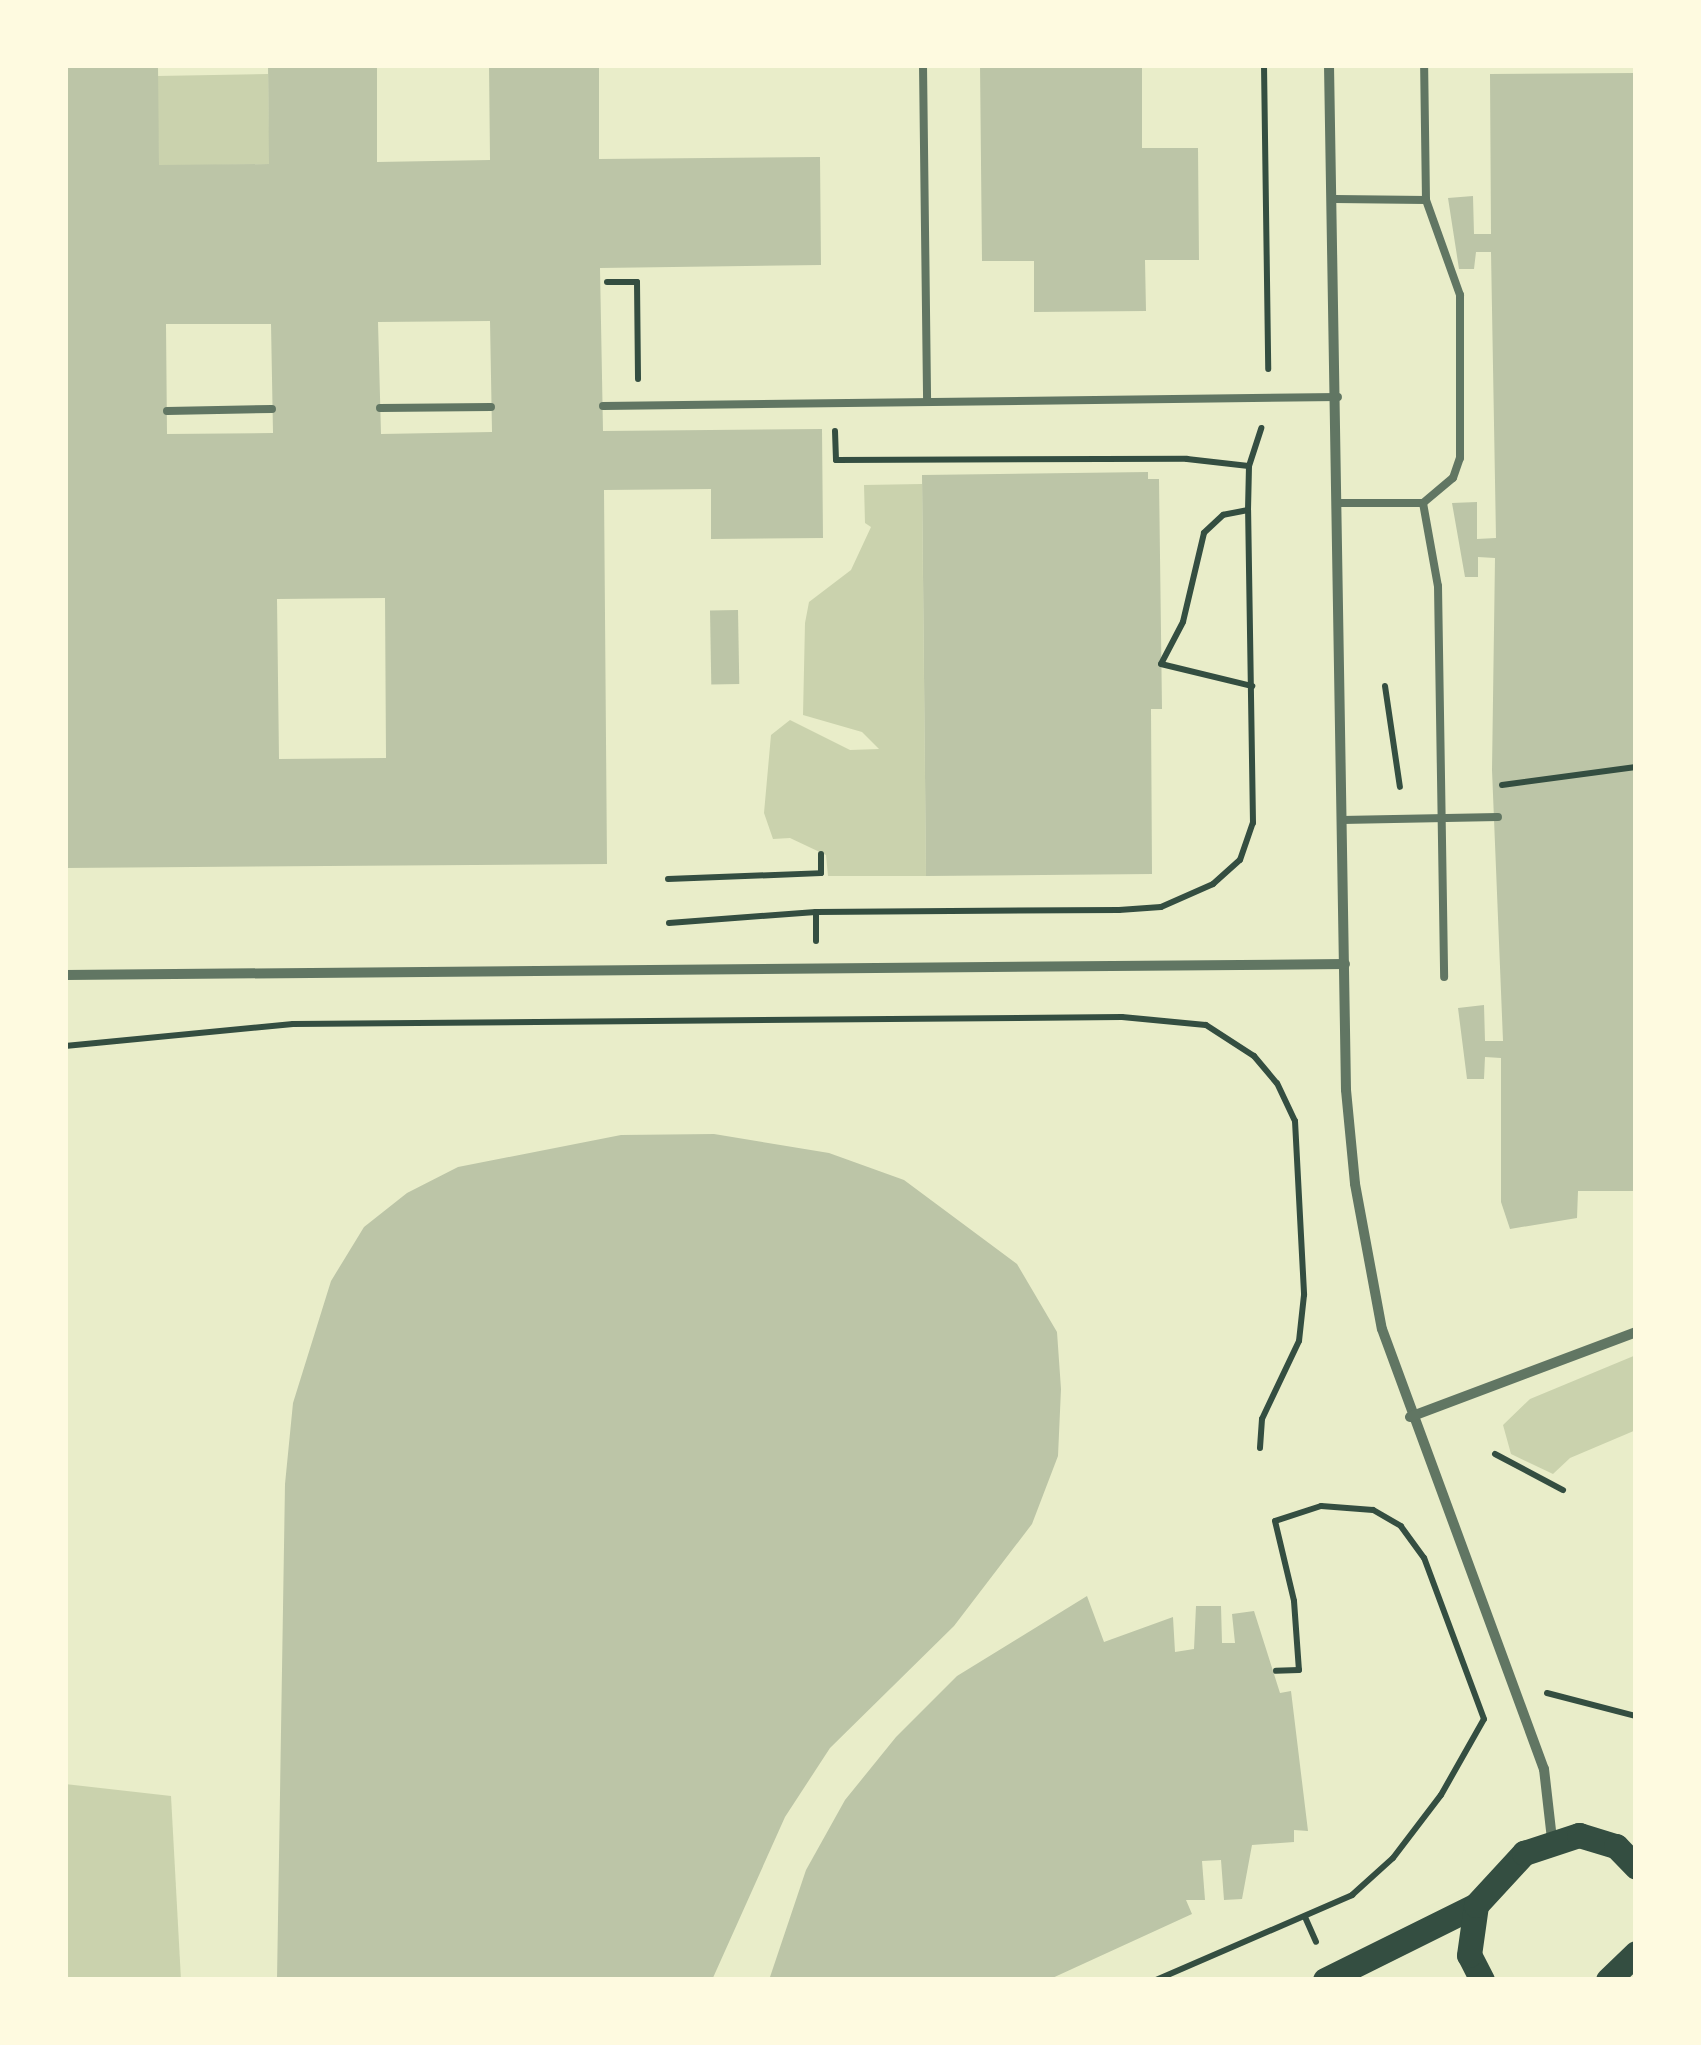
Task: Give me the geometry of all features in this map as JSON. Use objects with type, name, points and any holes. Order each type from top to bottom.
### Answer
[{"type":"main road","points":[[1325,1980],[1476,1905],[1524,1853],[1552,1839],[1579,1834],[1626,1842],[1636,1867]]},
{"type":"main road","points":[[1476,1905],[1469,1955],[1482,1980]]},
{"type":"main road","points":[[1608,1980],[1636,1953]]},
{"type":"street","points":[[1329,65],[1335,200],[1346,1090],[1367,1271],[1410,1417],[1544,1769],[1552,1839]]},
{"type":"street","points":[[65,975],[1345,964]]},
{"type":"street","points":[[1410,1417],[1636,1332]]},
{"type":"lane","points":[[923,65],[927,402]]},
{"type":"lane","points":[[1339,502],[1423,502],[1453,478],[1462,435],[1460,296],[1426,200],[1424,65]]},
{"type":"lane","points":[[1335,200],[1426,200]]},
{"type":"lane","points":[[603,406],[1338,397]]},
{"type":"lane","points":[[380,408],[491,406]]},
{"type":"lane","points":[[167,411],[272,409]]},
{"type":"lane","points":[[1423,502],[1438,586],[1444,978]]},
{"type":"lane","points":[[1342,820],[1498,818]]},
{"type":"path","points":[[1264,65],[1268,371]]},
{"type":"path","points":[[607,282],[638,282],[638,406]]},
{"type":"path","points":[[834,403],[836,460],[1187,459],[1250,466]]},
{"type":"path","points":[[669,923],[816,912],[1160,907],[1214,884],[1240,860],[1253,822],[1248,510],[1250,466],[1261,428]]},
{"type":"path","points":[[1248,510],[1223,515],[1204,533],[1183,622],[1161,664],[1252,686]]},
{"type":"path","points":[[1386,686],[1398,787]]},
{"type":"path","points":[[1496,786],[1636,767]]},
{"type":"path","points":[[668,879],[820,873],[820,854]]},
{"type":"path","points":[[65,1046],[293,1024],[1122,1017],[1206,1024],[1254,1056],[1277,1083],[1296,1122],[1304,1295],[1299,1341],[1262,1419],[1260,1448]]},
{"type":"path","points":[[1495,1454],[1563,1490]]},
{"type":"path","points":[[1156,1980],[1352,1895],[1393,1858],[1441,1795],[1484,1719],[1424,1558],[1401,1526],[1373,1510],[1321,1506],[1275,1521],[1294,1601],[1299,1670],[1276,1671]]},
{"type":"path","points":[[1555,1690],[1636,1716]]},
{"type":"path","points":[[1305,1917],[1316,1943]]},
{"type":"green space","points":[[268,74],[270,164],[159,166],[157,76]]},
{"type":"green space","points":[[922,484],[926,876],[828,876],[826,855],[790,838],[773,839],[764,813],[771,735],[790,720],[850,750],[879,749],[862,732],[803,715],[805,623],[809,602],[851,570],[871,527],[865,523],[864,485]]},
{"type":"green space","points":[[1636,1355],[1636,1430],[1570,1458],[1553,1474],[1511,1454],[1503,1425],[1530,1399]]},
{"type":"green space","points":[[65,1784],[171,1796],[181,1980],[65,1980]]},
{"type":"building","points":[[65,65],[158,65],[159,165],[269,164],[268,65],[377,65],[377,162],[490,160],[489,65],[599,65],[599,159],[820,157],[821,265],[600,268],[603,431],[822,429],[823,538],[711,539],[711,489],[604,490],[607,864],[65,868]],"holes":[[[490,321],[492,432],[381,434],[378,322]],[[166,324],[271,324],[273,433],[167,434]],[[385,598],[386,758],[279,759],[277,599]]]},
{"type":"building","points":[[980,65],[1142,65],[1142,148],[1198,148],[1199,260],[1145,260],[1146,311],[1034,312],[1034,261],[982,261]]},
{"type":"building","points":[[1636,73],[1636,1191],[1578,1191],[1577,1218],[1510,1229],[1501,1202],[1501,1058],[1485,1057],[1484,1079],[1467,1079],[1458,1008],[1484,1005],[1485,1041],[1503,1041],[1492,770],[1495,558],[1478,557],[1478,577],[1465,577],[1452,503],[1477,502],[1477,539],[1496,538],[1491,252],[1476,252],[1474,269],[1459,269],[1448,198],[1473,196],[1474,234],[1491,234],[1490,74]]},
{"type":"building","points":[[1148,472],[1148,479],[1159,479],[1162,709],[1151,709],[1152,874],[926,876],[922,475]]},
{"type":"building","points":[[710,610],[738,610],[739,684],[711,684]]},
{"type":"building","points":[[714,1134],[829,1153],[904,1180],[1017,1264],[1057,1332],[1061,1389],[1058,1456],[1032,1524],[954,1626],[830,1748],[785,1817],[712,1980],[277,1980],[285,1484],[293,1403],[331,1281],[364,1227],[407,1193],[458,1167],[621,1135]]},
{"type":"building","points":[[1087,1596],[1104,1642],[1173,1617],[1175,1652],[1194,1649],[1196,1606],[1221,1606],[1222,1643],[1235,1643],[1232,1614],[1254,1611],[1280,1693],[1291,1691],[1308,1831],[1294,1830],[1294,1842],[1252,1845],[1242,1899],[1224,1900],[1221,1860],[1202,1861],[1205,1900],[1186,1900],[1192,1914],[1048,1980],[769,1980],[806,1870],[845,1800],[896,1737],[957,1676]]}]
